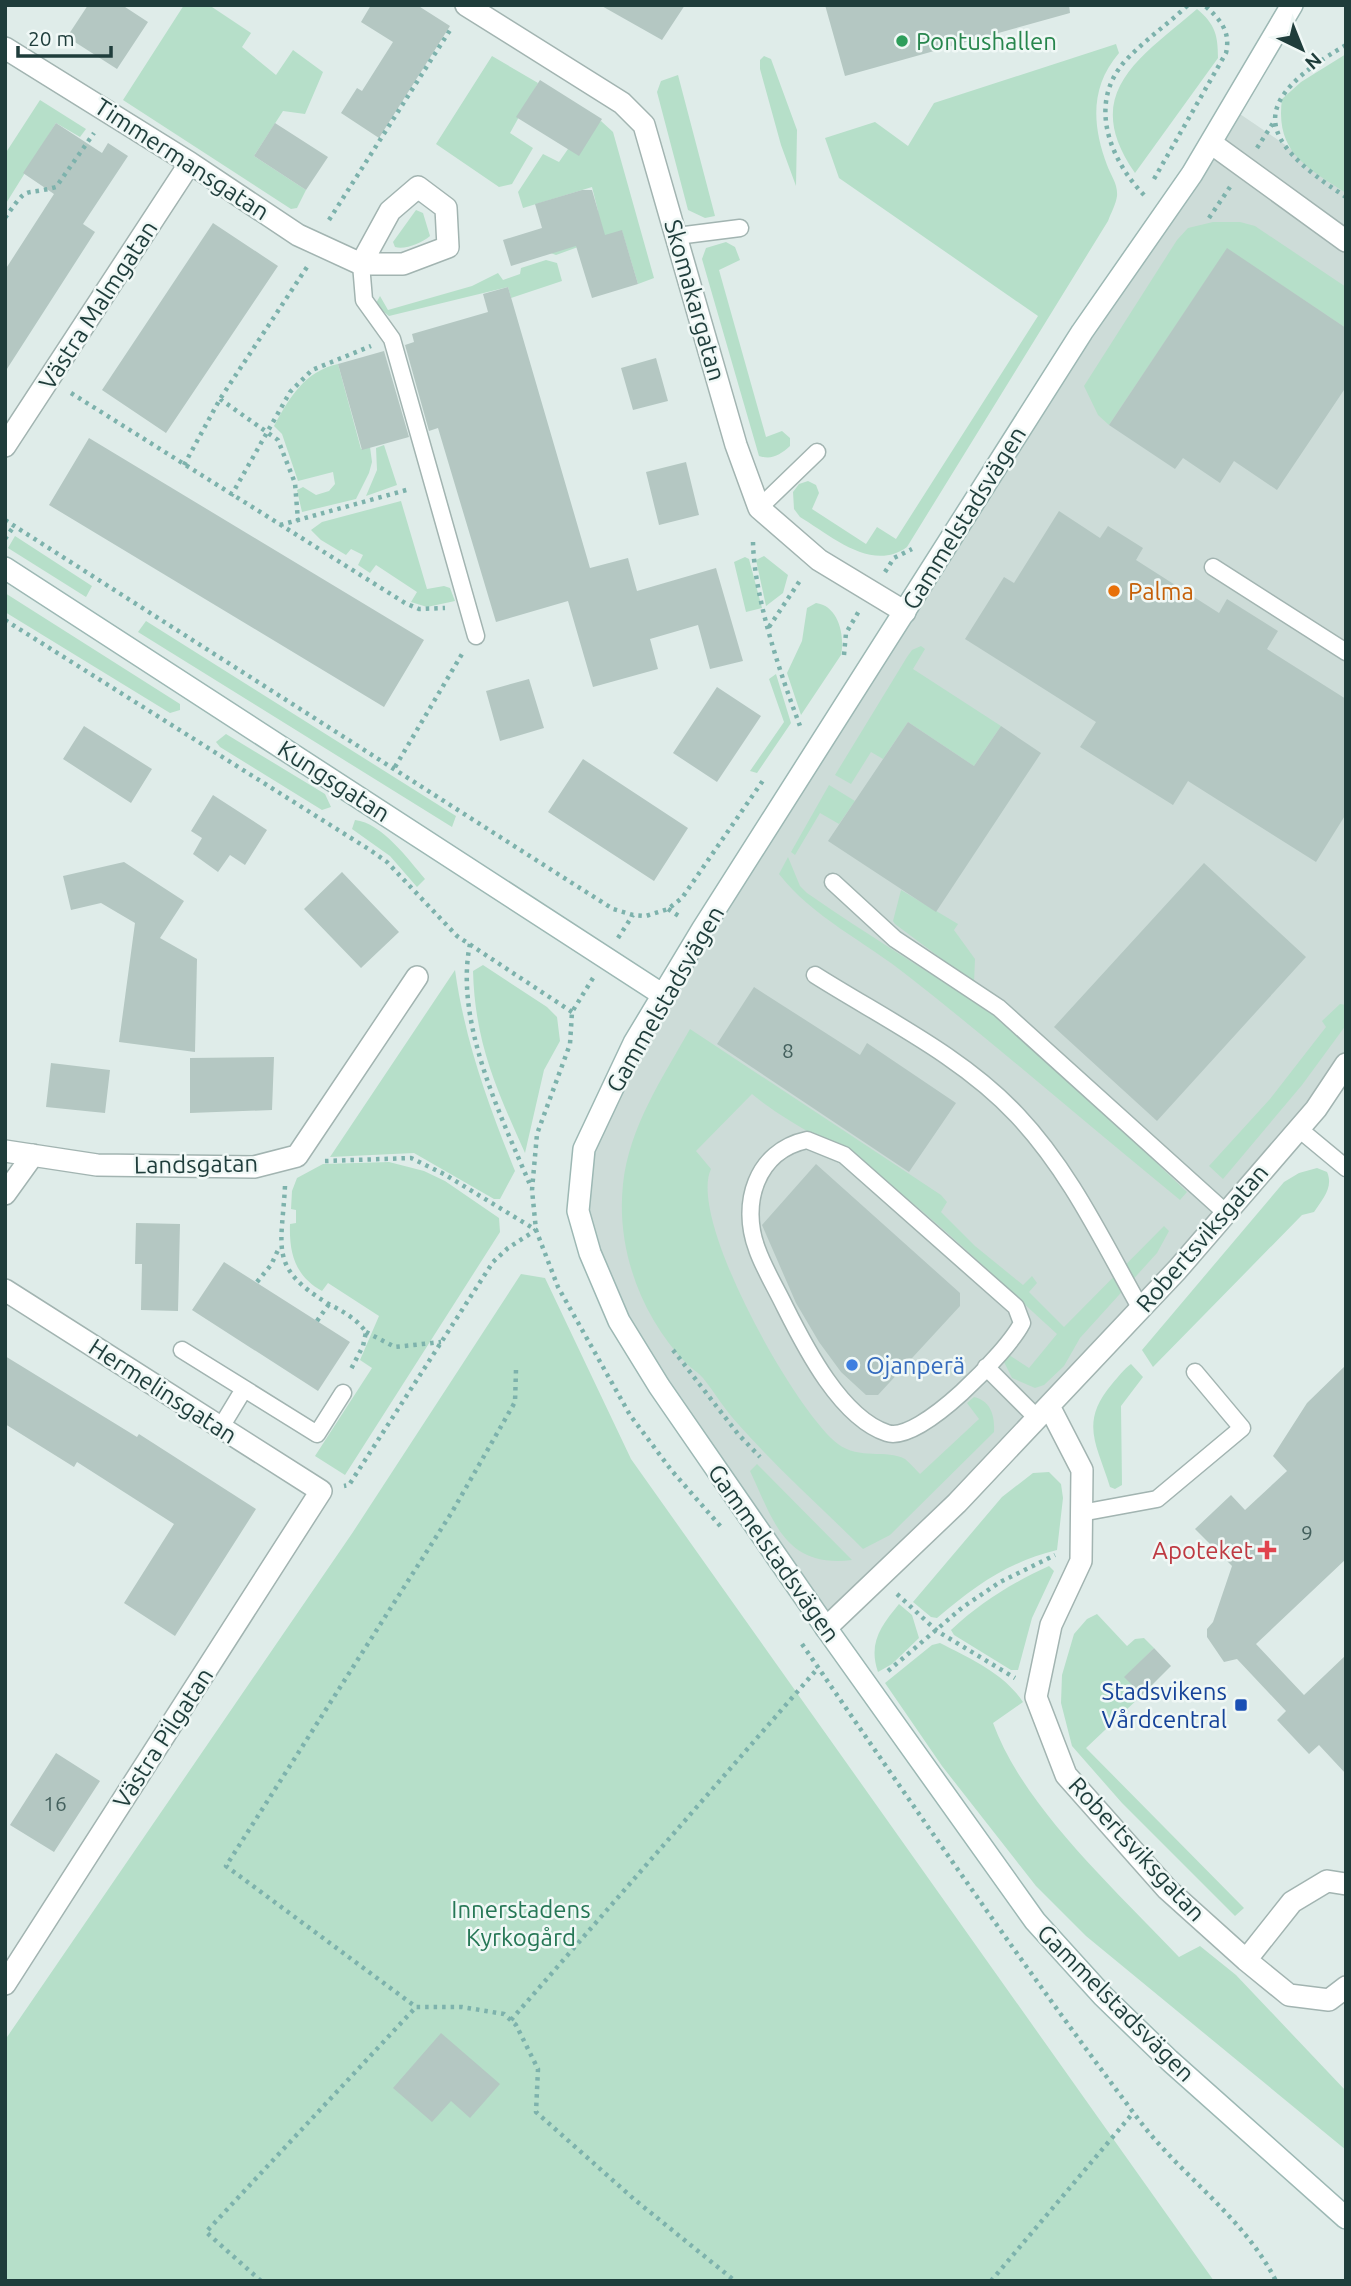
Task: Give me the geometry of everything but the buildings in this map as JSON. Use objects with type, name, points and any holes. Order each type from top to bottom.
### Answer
[{"type":"street","name":"Skomakargatan","points":[[466,5],[622,103],[644,125],[736,445],[759,508],[819,560],[905,612]]},
{"type":"street","name":"Gammelstadsvägen","points":[[1292,5],[1211,143],[1082,332],[634,1043],[583,1149],[578,1211],[590,1253],[619,1321],[659,1386],[866,1686],[1035,1922],[1103,1996],[1169,2060],[1346,2218]]},
{"type":"street","name":"Timmermansgatan","points":[[5,48],[190,163],[298,235],[361,264]]},
{"type":"street","points":[[1211,143],[1346,241]]},
{"type":"street","name":"Västra Malmgatan","points":[[5,446],[190,163]]},
{"type":"street","name":"Kungsgatan","points":[[5,568],[663,995]]},
{"type":"street","name":"Landsgatan","points":[[5,1152],[97,1165],[254,1167],[297,1156],[417,977]]},
{"type":"street","name":"Robertsviksgatan","points":[[826,1628],[957,1503],[1141,1309],[1299,1129],[1343,1073]]},
{"type":"street","points":[[5,1194],[33,1156]]},
{"type":"street","name":"Hermelinsgatan","points":[[5,1290],[321,1491]]},
{"type":"street","points":[[1036,1697],[1051,1625],[1081,1561],[1082,1470],[1043,1412]]},
{"type":"street","name":"Västra Pilgatan","points":[[5,1984],[321,1491]]},
{"type":"street","name":"Robertsviksgatan","points":[[1036,1697],[1066,1775],[1167,1889],[1289,1995],[1329,2000],[1346,1986]]},
{"type":"street","points":[[1246,1960],[1292,1902],[1327,1881],[1346,1884]]},
{"type":"lane","points":[[677,236],[740,228]]},
{"type":"lane","points":[[361,264],[364,300],[392,339],[430,483],[476,636]]},
{"type":"lane","points":[[759,508],[817,452]]},
{"type":"lane","points":[[1213,567],[1346,652]]},
{"type":"lane","points":[[833,882],[895,939],[999,1008],[1224,1212]]},
{"type":"lane","points":[[815,975],[954,1062],[1016,1114],[1040,1141],[1075,1191],[1141,1309]]},
{"type":"lane","points":[[1299,1129],[1346,1168]]},
{"type":"lane","points":[[807,1140],[844,1155],[908,1209],[1016,1307],[1022,1323],[1014,1340],[986,1367],[941,1409],[913,1430],[889,1435],[870,1424],[824,1376],[800,1337],[756,1248],[750,1209],[757,1173],[787,1144],[807,1140]]},
{"type":"lane","points":[[182,1350],[317,1434],[343,1393]]},
{"type":"lane","points":[[986,1367],[1043,1412]]},
{"type":"lane","points":[[1081,1513],[1157,1499],[1242,1428],[1195,1372]]},
{"type":"lane","points":[[221,1427],[244,1389]]},
{"type":"path","points":[[1188,5],[1126,60],[1109,93],[1105,123],[1112,152],[1126,176],[1144,195],[1226,53],[1228,35],[1204,5]]},
{"type":"path","points":[[325,227],[454,24]]},
{"type":"path","points":[[1346,45],[1310,66],[1289,84],[1280,97],[1276,119],[1281,141],[1289,155],[1310,174],[1346,197]]},
{"type":"path","points":[[5,218],[22,193],[30,189],[56,187],[96,131]]},
{"type":"path","points":[[184,465],[220,399],[306,267]]},
{"type":"path","points":[[231,496],[290,392],[312,370],[392,339]]},
{"type":"path","points":[[68,391],[231,496],[419,609],[435,610],[465,600]]},
{"type":"path","points":[[220,399],[278,440],[288,458],[295,483],[298,521]]},
{"type":"path","points":[[280,526],[430,483]]},
{"type":"path","points":[[5,520],[613,909],[633,915]]},
{"type":"path","points":[[5,539],[14,526]]},
{"type":"path","points":[[753,542],[753,566],[785,687],[800,726]]},
{"type":"path","points":[[769,627],[801,579]]},
{"type":"path","points":[[5,620],[370,850],[387,862],[457,936],[572,1012]]},
{"type":"path","points":[[395,768],[459,657],[476,636]]},
{"type":"path","points":[[470,944],[465,971],[474,1033],[532,1190]]},
{"type":"path","points":[[319,1162],[411,1158],[444,1174],[536,1230],[493,1262],[349,1485]]},
{"type":"path","points":[[285,1178],[280,1247],[285,1267],[296,1281],[358,1321],[366,1332],[396,1347],[442,1342]]},
{"type":"path","points":[[257,1282],[271,1265],[280,1247]]},
{"type":"path","points":[[317,1321],[329,1304]]},
{"type":"path","points":[[343,1393],[363,1346],[366,1332]]},
{"type":"path","points":[[673,1350],[738,1434],[761,1457]]},
{"type":"path","points":[[516,1370],[516,1402],[452,1512],[226,1866],[416,2007],[462,2007],[504,2014],[511,2020],[538,2069],[536,2112],[635,2200],[735,2281]]},
{"type":"path","points":[[866,1686],[901,1663],[963,1607],[1000,1582],[1033,1563],[1081,1545]]},
{"type":"path","points":[[907,1604],[937,1631],[1022,1682],[1036,1697]]},
{"type":"path","points":[[511,2020],[818,1668]]},
{"type":"path","points":[[261,2281],[206,2232],[416,2007]]},
{"type":"path","points":[[991,2281],[1133,2113]]},
{"type":"shaded area","points":[[1234,110],[1346,186],[1346,1064],[1299,1131],[826,1627],[635,1353],[583,1221],[587,1146],[634,1043]]},
{"type":"green space","points":[[184,5],[209,5],[251,33],[242,47],[276,75],[293,50],[323,72],[305,114],[283,111],[254,156],[306,190],[297,208],[291,209],[123,100]]},
{"type":"green space","points":[[1197,9],[1214,30],[1218,58],[1135,173],[1119,145],[1113,121],[1115,99],[1124,79],[1138,61]]},
{"type":"green space","points":[[1116,44],[1119,53],[1103,79],[1096,107],[1098,135],[1117,192],[1108,221],[907,547],[894,554],[880,556],[866,554],[838,541],[800,517],[794,509],[793,492],[799,484],[808,481],[816,485],[819,493],[812,509],[866,544],[877,527],[896,539],[1038,316],[839,178],[825,138],[875,122],[908,146],[934,103]]},
{"type":"green space","points":[[1346,54],[1346,193],[1318,175],[1296,156],[1283,132],[1281,117],[1282,99],[1301,82]]},
{"type":"green space","points":[[492,56],[538,83],[510,133],[533,148],[512,184],[499,187],[436,144]]},
{"type":"green space","points":[[764,56],[771,59],[797,130],[796,186],[781,145],[760,69],[760,60]]},
{"type":"green space","points":[[678,75],[715,216],[705,218],[688,210],[657,92],[661,81]]},
{"type":"green space","points":[[40,100],[86,129],[80,137],[56,123],[5,205],[5,154]]},
{"type":"green space","points":[[601,121],[613,132],[654,278],[638,284],[622,231],[556,255],[548,252],[542,228],[598,211],[592,187],[523,208],[518,192],[543,154],[559,162],[568,149]]},
{"type":"green space","points":[[416,210],[423,213],[430,236],[404,248],[395,247],[393,242]]},
{"type":"green space","points":[[1213,222],[1240,222],[1255,226],[1346,287],[1346,328],[1227,249],[1109,425],[1098,415],[1084,386],[1177,240],[1188,228]]},
{"type":"green space","points":[[726,242],[735,247],[740,260],[719,270],[766,437],[782,431],[790,438],[790,446],[772,457],[759,456],[702,259],[706,248]]},
{"type":"green space","points":[[546,260],[557,263],[562,281],[511,298],[508,287],[389,316],[375,305],[380,296],[388,310],[472,286],[498,273],[503,280],[520,274],[521,268]]},
{"type":"green space","points":[[338,364],[361,449],[370,447],[372,462],[356,499],[302,512],[297,490],[303,487],[316,495],[329,491],[335,484],[333,472],[298,481],[282,434],[274,426],[292,396],[307,379]]},
{"type":"green space","points":[[384,445],[397,485],[366,496],[377,470],[376,448]]},
{"type":"green space","points":[[401,501],[427,589],[444,586],[450,588],[455,601],[427,607],[411,602],[417,592],[376,565],[370,573],[358,565],[363,555],[351,549],[346,555],[321,540],[311,530],[322,522]]},
{"type":"green space","points":[[15,536],[92,586],[86,597],[8,548]]},
{"type":"green space","points":[[764,556],[788,575],[783,593],[766,606],[756,560]]},
{"type":"green space","points":[[745,557],[749,559],[762,608],[746,612],[734,562]]},
{"type":"green space","points":[[5,593],[180,704],[180,710],[170,713],[5,612]]},
{"type":"green space","points":[[816,603],[830,610],[839,623],[841,655],[801,715],[787,673],[802,641],[807,608]]},
{"type":"green space","points":[[146,621],[456,816],[452,827],[138,632]]},
{"type":"green space","points":[[921,646],[925,649],[913,669],[1001,726],[974,766],[908,722],[883,759],[871,752],[851,784],[835,775],[907,657],[912,650]]},
{"type":"green space","points":[[776,674],[791,723],[757,773],[750,771],[784,722],[769,679]]},
{"type":"green space","points":[[226,734],[325,794],[331,807],[322,810],[220,747],[216,742]]},
{"type":"green space","points":[[829,785],[855,801],[839,824],[820,813],[795,855],[791,852]]},
{"type":"green space","points":[[355,820],[385,835],[425,879],[417,887],[390,856],[352,829]]},
{"type":"green space","points":[[788,857],[800,886],[807,893],[1016,1032],[1066,1075],[1187,1192],[1180,1200],[942,1003],[807,903],[779,874]]},
{"type":"green space","points":[[901,890],[958,924],[954,930],[975,959],[974,983],[895,924],[893,921]]},
{"type":"green space","points":[[483,965],[547,1007],[557,1017],[560,1041],[544,1070],[525,1153],[496,1086],[478,1021],[473,971]]},
{"type":"green space","points":[[455,970],[465,1022],[479,1072],[515,1171],[500,1199],[494,1199],[414,1153],[330,1157]]},
{"type":"green space","points":[[1340,1004],[1346,1005],[1346,1025],[1302,1085],[1223,1179],[1209,1166],[1270,1099],[1326,1027],[1322,1021]]},
{"type":"green space","points":[[690,1029],[941,1195],[947,1202],[941,1212],[975,1246],[1023,1285],[1032,1276],[1037,1283],[1029,1292],[1064,1327],[1164,1226],[1169,1231],[1157,1253],[1080,1338],[1064,1366],[1044,1385],[1035,1388],[1012,1378],[1004,1362],[1009,1355],[1029,1368],[1057,1334],[921,1210],[858,1162],[752,1094],[696,1151],[711,1169],[708,1194],[715,1228],[729,1269],[749,1313],[797,1394],[819,1425],[838,1444],[855,1452],[898,1456],[905,1459],[920,1474],[979,1419],[967,1403],[974,1397],[984,1402],[991,1410],[994,1432],[890,1535],[863,1549],[753,1440],[703,1378],[687,1364],[657,1325],[635,1281],[628,1257],[622,1208],[626,1163],[649,1103]]},
{"type":"green space","points":[[389,1162],[424,1171],[445,1181],[499,1218],[500,1232],[345,1475],[315,1456],[372,1368],[360,1360],[379,1316],[328,1283],[322,1291],[300,1271],[291,1245],[290,1224],[296,1223],[296,1210],[291,1209],[292,1191],[297,1178],[323,1164]]},
{"type":"green space","points":[[1317,1168],[1327,1172],[1329,1183],[1314,1212],[1302,1215],[1153,1367],[1142,1350],[1284,1182],[1299,1173]]},
{"type":"green space","name":"Innerstadens Kyrkogård","points":[[521,1274],[545,1278],[631,1459],[1214,2281],[5,2281],[5,2040],[353,1532]]},
{"type":"green space","points":[[1131,1364],[1143,1377],[1121,1406],[1122,1485],[1115,1489],[1110,1487],[1096,1446],[1093,1422],[1102,1398]]},
{"type":"green space","points":[[757,1464],[852,1560],[829,1561],[811,1557],[785,1538],[775,1524],[750,1471]]},
{"type":"green space","points":[[1049,1472],[1061,1484],[1063,1498],[1057,1550],[1023,1561],[993,1576],[937,1618],[931,1617],[913,1602],[1002,1497],[1033,1473]]},
{"type":"green space","points":[[1049,1566],[1054,1571],[1032,1618],[1018,1670],[1011,1670],[954,1635],[951,1630],[985,1602]]},
{"type":"green space","points":[[899,1604],[912,1615],[919,1638],[892,1664],[878,1672],[875,1652],[878,1635]]},
{"type":"green space","points":[[1097,1614],[1127,1646],[1135,1639],[1144,1638],[1154,1648],[1125,1677],[1142,1695],[1086,1748],[1244,1908],[1235,1916],[1122,1803],[1072,1746],[1061,1703],[1062,1675],[1074,1634],[1087,1619]]},
{"type":"green space","points":[[940,1643],[996,1675],[1023,1702],[993,1723],[1007,1755],[1026,1786],[1074,1847],[1179,1957],[1200,1946],[1236,1975],[1346,2091],[1346,2150],[1086,1936],[1036,1886],[942,1766],[885,1683],[932,1645]]},
{"type":"place","name":"Pontushallen","points":[[902,41]]},
{"type":"place","name":"Palma","points":[[1114,591]]},
{"type":"place","name":"Ojanperä","points":[[852,1365]]},
{"type":"place","name":"Apoteket","points":[[1267,1550]]},
{"type":"place","name":"Stadsvikens Vårdcentral","points":[[1241,1705]]}]
